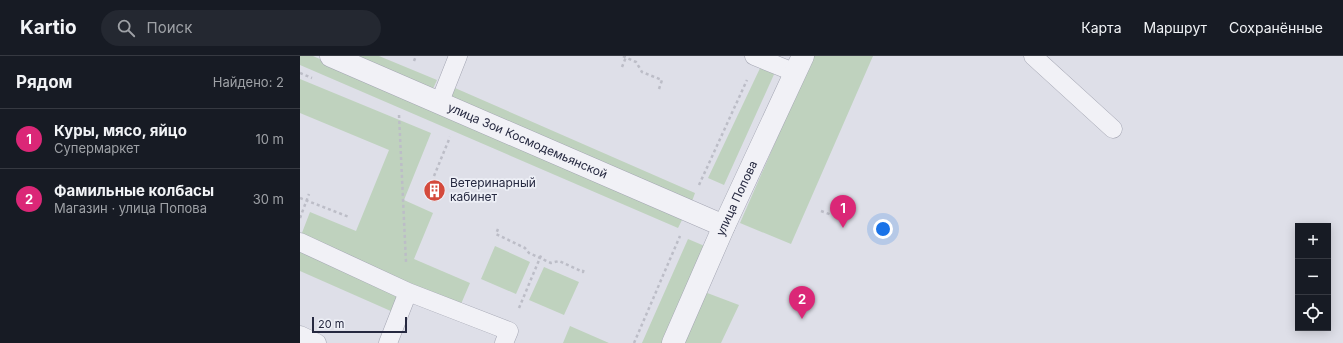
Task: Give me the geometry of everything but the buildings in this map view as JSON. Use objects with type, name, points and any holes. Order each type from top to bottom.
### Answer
[{"type":"street","name":"улица Зои Космодемьянской","points":[[331,56],[724,226]]},
{"type":"street","name":"улица Попова","points":[[673,343],[724,226],[800,64]]},
{"type":"lane","points":[[439,104],[458,56]]},
{"type":"lane","points":[[1033,56],[1113,129]]},
{"type":"lane","points":[[756,57],[800,64]]},
{"type":"lane","points":[[300,242],[507,337]]},
{"type":"lane","points":[[388,343],[408,292]]},
{"type":"lane","points":[[300,335],[317,343]]},
{"type":"path","points":[[622,67],[624,57],[636,62],[642,72],[662,80],[659,89]]},
{"type":"path","points":[[692,182],[699,185],[756,57]]},
{"type":"path","points":[[300,73],[314,79]]},
{"type":"path","points":[[392,112],[407,118]]},
{"type":"path","points":[[399,115],[408,292]]},
{"type":"path","points":[[434,176],[450,136],[457,140]]},
{"type":"path","points":[[300,218],[309,194]]},
{"type":"path","points":[[300,198],[350,218]]},
{"type":"path","points":[[821,211],[832,215]]},
{"type":"path","points":[[498,229],[496,234],[526,248],[529,253],[552,264],[559,261],[582,272],[584,268]]},
{"type":"path","points":[[634,343],[680,236],[673,233]]},
{"type":"path","points":[[507,337],[542,253]]},
{"type":"green space","points":[[300,56],[313,56],[684,216],[678,228],[300,65]]},
{"type":"green space","points":[[342,56],[379,56],[437,80],[431,93]]},
{"type":"green space","points":[[813,56],[873,56],[791,244],[740,223]]},
{"type":"green space","points":[[762,64],[776,70],[724,185],[708,178]]},
{"type":"green space","points":[[300,79],[431,133],[404,200],[433,213],[414,259],[470,283],[461,304],[300,238],[310,212],[356,231],[389,150],[300,113]]},
{"type":"green space","points":[[455,88],[695,193],[691,204],[450,99]]},
{"type":"green space","points":[[688,239],[707,247],[665,343],[642,343]]},
{"type":"green space","points":[[495,246],[530,262],[516,294],[481,279]]},
{"type":"green space","points":[[300,250],[401,295],[393,312],[300,271]]},
{"type":"green space","points":[[544,267],[579,282],[564,315],[529,300]]},
{"type":"green space","points":[[702,291],[739,305],[721,343],[680,343]]},
{"type":"green space","points":[[570,326],[609,343],[563,343]]},
{"type":"place","name":"Ветеринарный кабинет","points":[[435,190]]},
{"type":"place","name":"Куры, мясо, яйцо","points":[[843,228]]},
{"type":"place","name":"Фамильные колбасы","points":[[802,319]]}]
